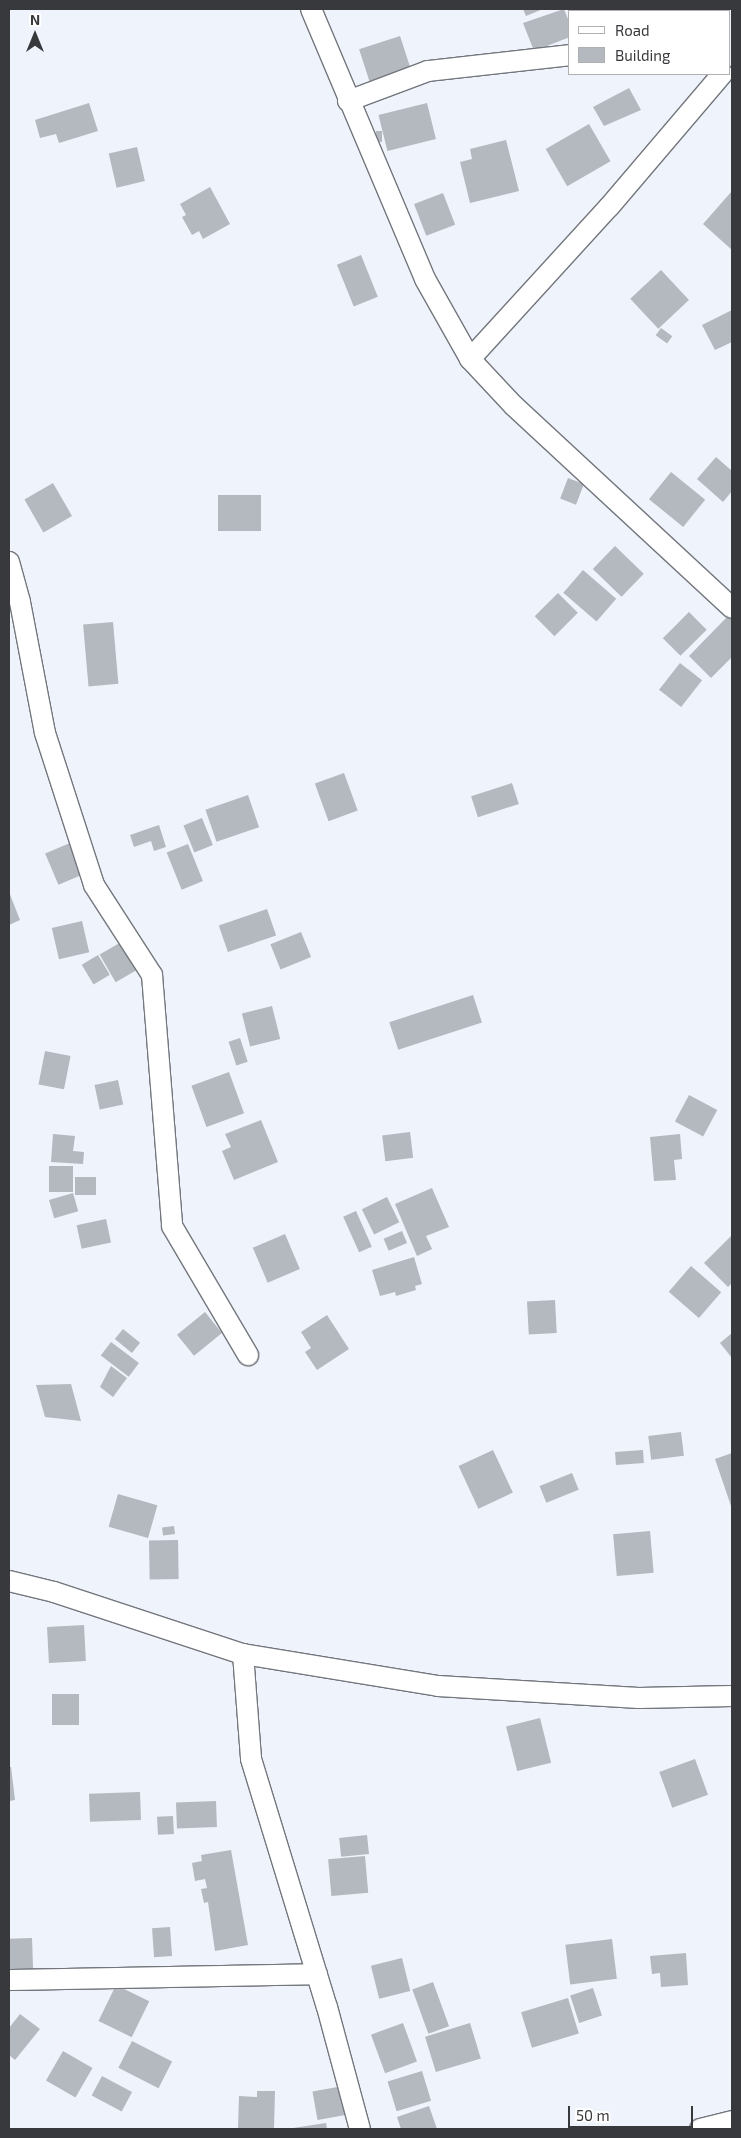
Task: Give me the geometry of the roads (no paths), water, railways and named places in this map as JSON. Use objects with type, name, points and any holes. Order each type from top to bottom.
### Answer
[{"type":"street","points":[[311,9],[348,101],[425,279],[470,359],[514,406],[732,608]]},
{"type":"street","points":[[348,101],[428,71],[568,55]]},
{"type":"street","points":[[470,359],[609,207],[721,75]]},
{"type":"street","points":[[9,562],[20,602],[46,733],[94,885],[152,975],[172,1226],[248,1356]]},
{"type":"street","points":[[9,1581],[54,1592],[243,1654],[438,1686],[639,1698],[732,1696]]},
{"type":"street","points":[[243,1654],[251,1759],[317,1974],[360,2129]]},
{"type":"street","points":[[9,1980],[317,1974]]},
{"type":"street","points":[[700,2129],[732,2120]]}]
